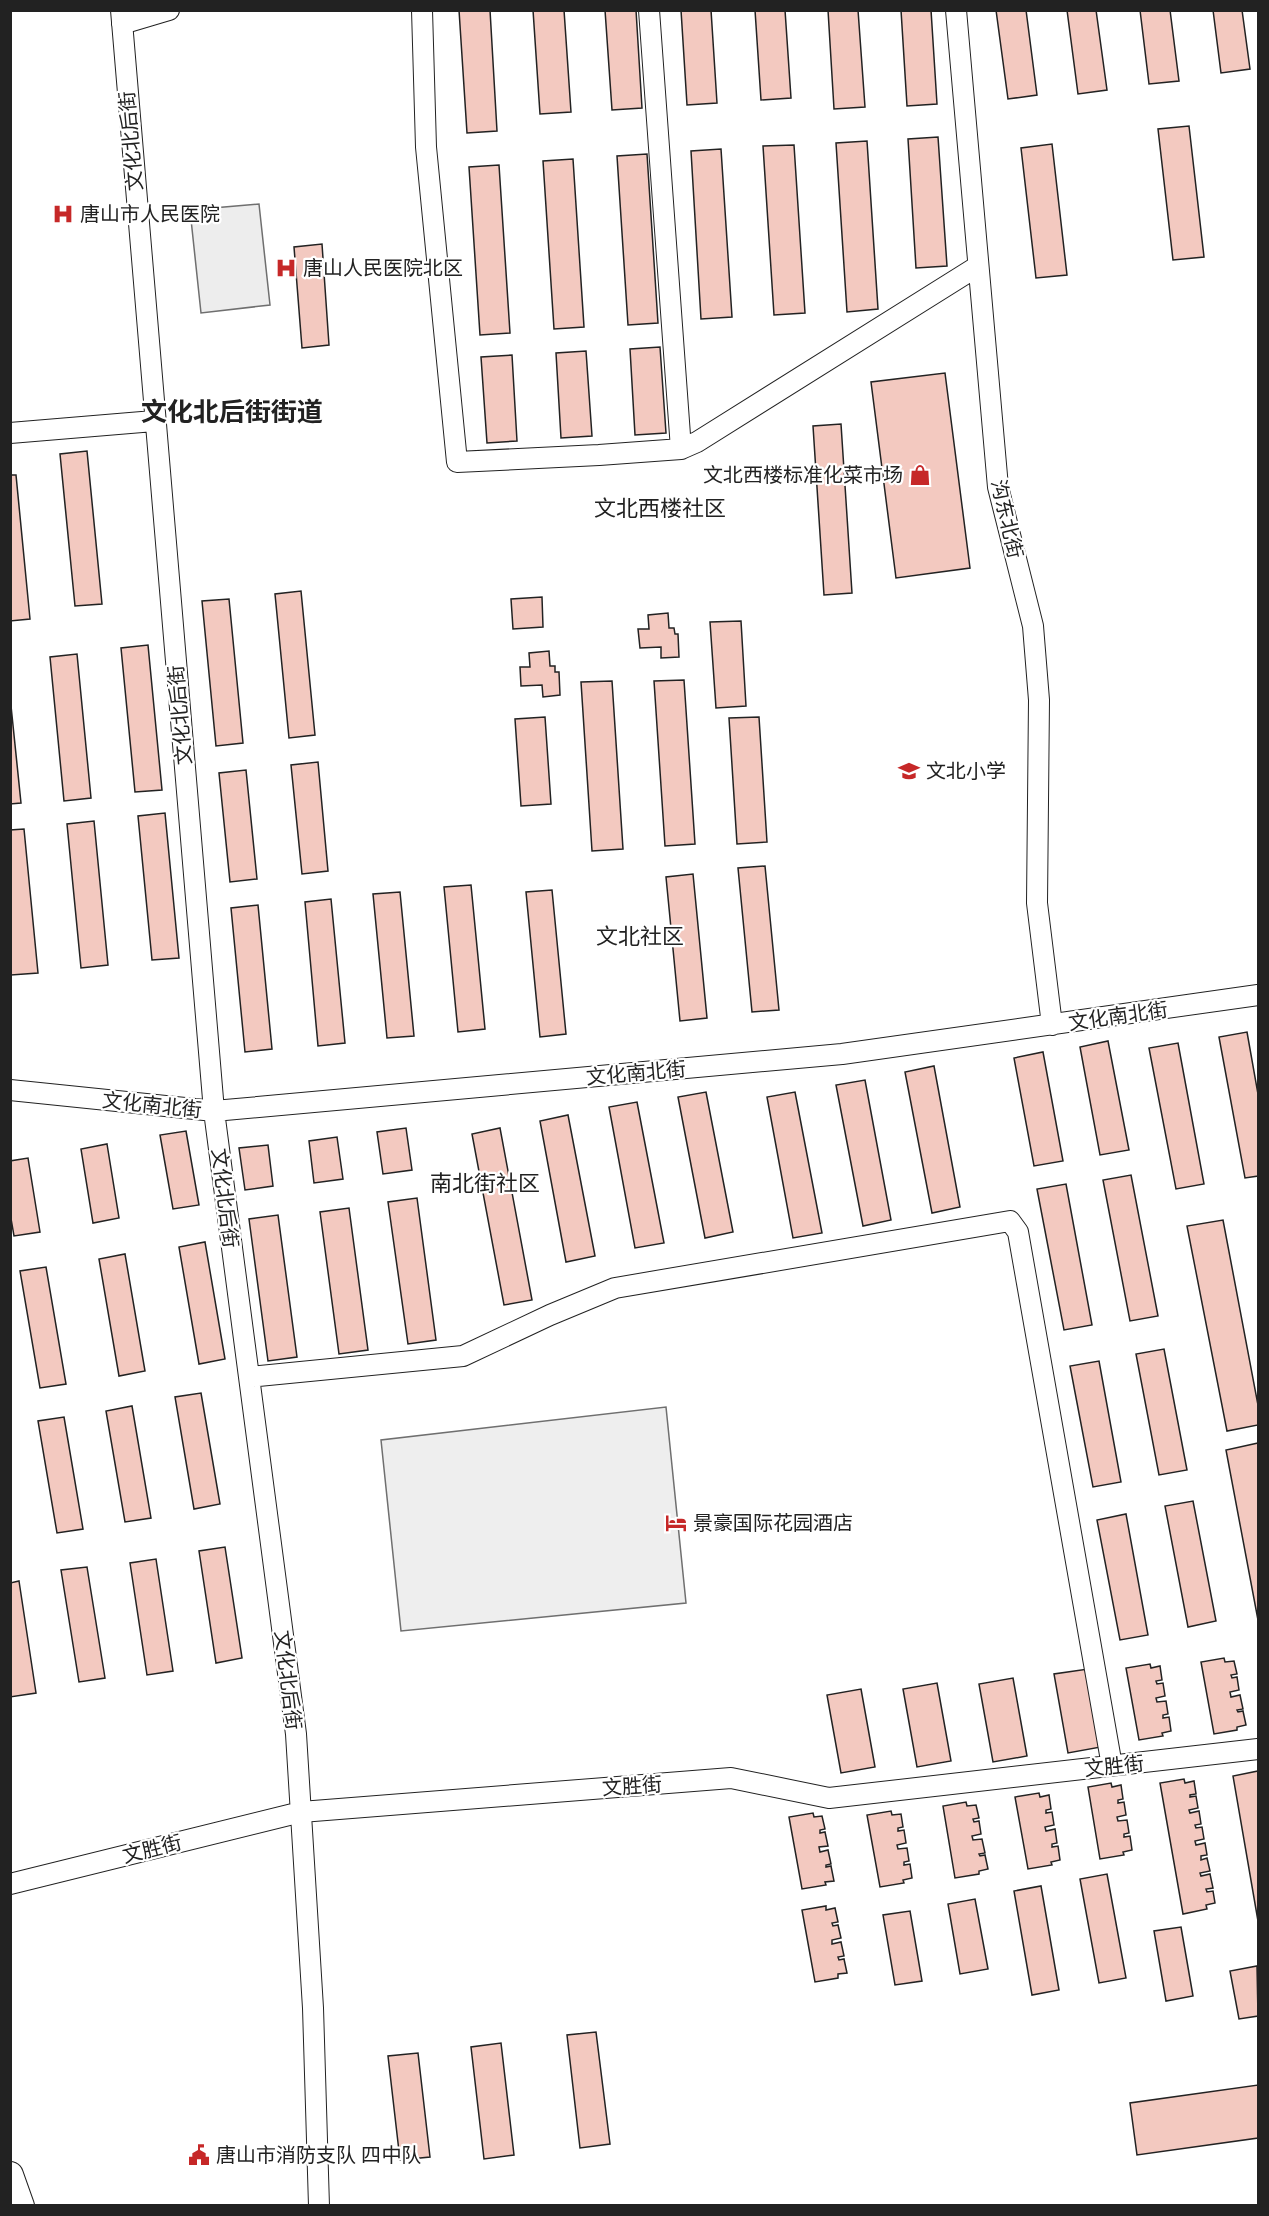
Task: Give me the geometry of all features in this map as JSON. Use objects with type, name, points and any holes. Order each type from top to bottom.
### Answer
[{"type":"main road","points":[[10,2175],[21,2205]]},
{"type":"street","points":[[121,17],[169,10]]},
{"type":"street","points":[[422,10],[426,147],[457,462],[599,455],[681,448],[697,442],[978,266]]},
{"type":"street","points":[[649,10],[681,448]]},
{"type":"street","name":"沟东北街","points":[[956,10],[998,487],[1034,626],[1039,700],[1037,903],[1052,1025]]},
{"type":"street","name":"文化北后街","points":[[121,17],[214,1111],[296,1734],[313,2008],[319,2205]]},
{"type":"street","points":[[10,433],[154,421]]},
{"type":"street","name":"文化南北街","points":[[10,1090],[214,1111],[842,1054],[1258,995]]},
{"type":"street","points":[[249,1377],[463,1356],[550,1315],[615,1288],[1010,1221],[1018,1232],[1112,1766]]},
{"type":"street","name":"文胜街","points":[[10,1884],[301,1812],[731,1778],[829,1797],[1258,1749]]},
{"type":"shaded area","points":[[259,204],[270,305],[201,313],[190,210]]},
{"type":"shaded area","points":[[666,1407],[686,1603],[401,1631],[381,1440]]},
{"type":"building","points":[[459,10],[490,10],[497,131],[467,133]]},
{"type":"building","points":[[533,10],[564,10],[571,112],[540,114]]},
{"type":"building","points":[[605,10],[636,10],[642,108],[612,110]]},
{"type":"building","points":[[681,10],[711,10],[717,103],[687,105]]},
{"type":"building","points":[[755,10],[785,10],[791,98],[761,100]]},
{"type":"building","points":[[828,10],[858,10],[865,107],[834,109]]},
{"type":"building","points":[[901,10],[931,10],[937,104],[907,106]]},
{"type":"building","points":[[996,10],[1026,10],[1037,95],[1008,99]]},
{"type":"building","points":[[1067,10],[1096,10],[1107,90],[1078,94]]},
{"type":"building","points":[[1140,10],[1170,10],[1179,81],[1149,84]]},
{"type":"building","points":[[1213,10],[1242,10],[1250,69],[1221,73]]},
{"type":"building","points":[[1189,126],[1204,257],[1173,260],[1158,129]]},
{"type":"building","points":[[938,137],[947,266],[916,268],[908,139]]},
{"type":"building","points":[[867,141],[878,309],[847,312],[836,143]]},
{"type":"building","points":[[1052,144],[1067,275],[1036,278],[1021,148]]},
{"type":"building","points":[[794,145],[805,313],[774,315],[763,146]]},
{"type":"building","points":[[721,149],[732,317],[701,319],[691,151]]},
{"type":"building","points":[[647,154],[658,323],[628,325],[617,156]]},
{"type":"building","points":[[573,159],[584,327],[554,329],[543,161]]},
{"type":"building","points":[[499,165],[510,333],[480,335],[469,167]]},
{"type":"building","points":[[322,244],[329,345],[302,348],[294,247]]},
{"type":"building","points":[[660,347],[666,433],[635,435],[630,349]]},
{"type":"building","points":[[586,351],[592,436],[561,438],[556,353]]},
{"type":"building","points":[[512,355],[517,441],[487,443],[481,357]]},
{"type":"building","name":"文北西楼标准化菜市场","points":[[945,373],[970,568],[896,578],[871,382]]},
{"type":"building","points":[[841,424],[852,593],[824,595],[813,426]]},
{"type":"building","points":[[87,451],[102,604],[75,606],[60,454]]},
{"type":"building","points":[[10,475],[16,475],[30,619],[10,621]]},
{"type":"building","points":[[301,591],[315,735],[289,738],[275,594]]},
{"type":"building","points":[[542,597],[543,627],[513,629],[511,599]]},
{"type":"building","points":[[229,599],[243,743],[216,746],[202,601]]},
{"type":"building","points":[[668,613],[669,628],[674,628],[675,634],[678,634],[679,657],[661,658],[661,647],[640,648],[638,629],[649,629],[648,615]]},
{"type":"building","points":[[741,621],[746,706],[716,708],[710,622]]},
{"type":"building","points":[[148,645],[162,790],[135,792],[121,648]]},
{"type":"building","points":[[549,651],[550,666],[555,666],[555,672],[559,672],[560,695],[543,697],[542,685],[521,686],[520,667],[530,667],[529,653]]},
{"type":"building","points":[[77,654],[91,798],[64,801],[50,657]]},
{"type":"building","points":[[684,680],[695,844],[665,846],[654,681]]},
{"type":"building","points":[[612,681],[623,849],[592,851],[581,682]]},
{"type":"building","points":[[10,696],[21,803],[10,804]]},
{"type":"building","points":[[545,717],[551,804],[521,806],[515,719]]},
{"type":"building","points":[[759,717],[767,842],[737,844],[729,718]]},
{"type":"building","points":[[318,762],[328,871],[302,874],[291,765]]},
{"type":"building","points":[[246,770],[257,879],[230,882],[219,773]]},
{"type":"building","points":[[165,813],[179,958],[152,960],[138,816]]},
{"type":"building","points":[[94,821],[108,965],[81,968],[67,824]]},
{"type":"building","points":[[24,829],[38,973],[11,975],[10,830]]},
{"type":"building","points":[[765,866],[779,1010],[752,1012],[738,868]]},
{"type":"building","points":[[693,874],[707,1018],[680,1021],[666,877]]},
{"type":"building","points":[[471,885],[485,1029],[458,1032],[444,887]]},
{"type":"building","points":[[552,890],[566,1034],[540,1037],[526,892]]},
{"type":"building","points":[[400,892],[414,1036],[387,1038],[373,894]]},
{"type":"building","points":[[331,899],[345,1043],[318,1046],[305,902]]},
{"type":"building","points":[[258,905],[272,1049],[245,1052],[231,908]]},
{"type":"building","points":[[1247,1032],[1258,1094],[1258,1176],[1245,1178],[1219,1037]]},
{"type":"building","points":[[1108,1041],[1129,1150],[1100,1155],[1080,1047]]},
{"type":"building","points":[[1178,1043],[1204,1184],[1176,1189],[1149,1048]]},
{"type":"building","points":[[1043,1052],[1063,1161],[1034,1166],[1014,1058]]},
{"type":"building","points":[[934,1066],[960,1207],[932,1213],[905,1072]]},
{"type":"building","points":[[865,1080],[891,1220],[863,1226],[836,1085]]},
{"type":"building","points":[[706,1092],[733,1232],[705,1238],[678,1097]]},
{"type":"building","points":[[795,1092],[822,1233],[793,1238],[767,1097]]},
{"type":"building","points":[[637,1102],[664,1243],[635,1248],[609,1107]]},
{"type":"building","points":[[568,1115],[595,1256],[566,1262],[540,1121]]},
{"type":"building","points":[[406,1128],[412,1170],[383,1174],[377,1132]]},
{"type":"building","points":[[500,1128],[532,1300],[504,1305],[472,1134]]},
{"type":"building","points":[[186,1131],[199,1205],[173,1209],[160,1135]]},
{"type":"building","points":[[337,1137],[343,1179],[314,1183],[309,1141]]},
{"type":"building","points":[[107,1144],[119,1218],[93,1223],[81,1149]]},
{"type":"building","points":[[268,1145],[273,1186],[245,1190],[239,1148]]},
{"type":"building","points":[[28,1158],[40,1232],[14,1236],[10,1213],[10,1161]]},
{"type":"building","points":[[1131,1175],[1158,1316],[1130,1321],[1103,1180]]},
{"type":"building","points":[[1066,1184],[1092,1325],[1064,1330],[1037,1189]]},
{"type":"building","points":[[417,1198],[436,1340],[408,1344],[388,1202]]},
{"type":"building","points":[[349,1208],[368,1350],[339,1354],[320,1212]]},
{"type":"building","points":[[278,1215],[297,1357],[268,1361],[249,1219]]},
{"type":"building","points":[[1223,1220],[1258,1405],[1258,1425],[1227,1431],[1187,1226]]},
{"type":"building","points":[[205,1242],[225,1359],[199,1364],[179,1247]]},
{"type":"building","points":[[125,1254],[145,1371],[119,1376],[99,1259]]},
{"type":"building","points":[[46,1267],[66,1384],[40,1388],[20,1271]]},
{"type":"building","points":[[1164,1349],[1187,1470],[1159,1475],[1136,1354]]},
{"type":"building","points":[[1099,1361],[1121,1482],[1093,1487],[1070,1366]]},
{"type":"building","points":[[201,1393],[220,1504],[194,1509],[175,1397]]},
{"type":"building","points":[[132,1406],[151,1518],[125,1522],[106,1411]]},
{"type":"building","points":[[64,1417],[83,1529],[57,1533],[38,1421]]},
{"type":"building","points":[[1258,1443],[1258,1620],[1226,1450]]},
{"type":"building","points":[[1193,1501],[1216,1621],[1188,1627],[1165,1506]]},
{"type":"building","points":[[1126,1514],[1148,1635],[1120,1640],[1097,1520]]},
{"type":"building","points":[[225,1547],[242,1658],[216,1663],[199,1551]]},
{"type":"building","points":[[156,1559],[173,1671],[147,1675],[130,1563]]},
{"type":"building","points":[[87,1567],[105,1678],[79,1682],[61,1570]]},
{"type":"building","points":[[19,1581],[36,1693],[10,1697],[10,1583]]},
{"type":"building","points":[[1224,1658],[1225,1662],[1234,1661],[1237,1674],[1231,1675],[1232,1678],[1237,1677],[1239,1690],[1230,1692],[1231,1697],[1240,1695],[1243,1709],[1237,1710],[1238,1712],[1243,1711],[1246,1725],[1237,1727],[1237,1730],[1214,1734],[1201,1662]]},
{"type":"building","points":[[1150,1664],[1151,1668],[1160,1666],[1162,1680],[1156,1681],[1157,1684],[1163,1683],[1165,1696],[1156,1698],[1157,1702],[1166,1701],[1168,1714],[1163,1715],[1163,1718],[1169,1717],[1171,1731],[1162,1733],[1163,1736],[1139,1740],[1126,1668]]},
{"type":"building","points":[[1088,1669],[1101,1747],[1068,1753],[1054,1674]]},
{"type":"building","points":[[1013,1678],[1027,1756],[993,1762],[979,1684]]},
{"type":"building","points":[[937,1683],[951,1761],[917,1767],[903,1689]]},
{"type":"building","points":[[861,1689],[875,1767],[841,1773],[827,1695]]},
{"type":"building","points":[[1258,1771],[1258,1921],[1233,1776]]},
{"type":"building","points":[[1184,1779],[1185,1783],[1194,1781],[1196,1794],[1190,1797],[1196,1796],[1198,1808],[1189,1810],[1190,1813],[1199,1811],[1201,1824],[1195,1825],[1196,1828],[1202,1827],[1204,1839],[1195,1841],[1196,1845],[1205,1843],[1207,1855],[1201,1856],[1201,1860],[1207,1858],[1210,1871],[1200,1873],[1201,1876],[1210,1874],[1213,1888],[1206,1889],[1207,1892],[1213,1891],[1215,1903],[1206,1905],[1207,1909],[1183,1914],[1160,1783]]},
{"type":"building","points":[[1111,1783],[1112,1787],[1121,1785],[1123,1799],[1118,1800],[1118,1803],[1124,1802],[1126,1815],[1117,1817],[1118,1821],[1127,1820],[1129,1833],[1124,1834],[1124,1837],[1130,1836],[1132,1850],[1123,1852],[1124,1855],[1100,1859],[1088,1787]]},
{"type":"building","points":[[1039,1793],[1040,1797],[1049,1795],[1051,1809],[1046,1810],[1046,1813],[1052,1812],[1054,1825],[1045,1827],[1046,1831],[1055,1829],[1057,1843],[1052,1844],[1052,1847],[1058,1846],[1060,1860],[1051,1862],[1052,1865],[1028,1869],[1015,1797]]},
{"type":"building","points":[[966,1802],[967,1806],[976,1805],[979,1818],[973,1819],[974,1822],[979,1821],[981,1834],[972,1836],[973,1840],[982,1839],[985,1853],[979,1854],[980,1856],[985,1855],[988,1869],[979,1871],[979,1874],[955,1878],[943,1806]]},
{"type":"building","points":[[891,1811],[892,1815],[901,1814],[903,1827],[898,1828],[898,1831],[904,1830],[906,1843],[897,1845],[898,1849],[907,1848],[909,1861],[904,1862],[904,1865],[910,1864],[912,1878],[903,1880],[904,1883],[880,1887],[867,1815]]},
{"type":"building","points":[[813,1813],[814,1817],[822,1816],[825,1829],[820,1830],[820,1833],[825,1832],[828,1846],[819,1847],[820,1852],[828,1850],[831,1864],[826,1867],[831,1866],[834,1881],[825,1882],[826,1885],[802,1889],[789,1817]]},
{"type":"building","points":[[1107,1874],[1126,1978],[1099,1983],[1080,1879]]},
{"type":"building","points":[[1041,1886],[1059,1990],[1032,1995],[1014,1891]]},
{"type":"building","points":[[975,1899],[988,1969],[960,1974],[948,1904]]},
{"type":"building","points":[[826,1906],[826,1910],[835,1908],[838,1922],[832,1923],[833,1926],[838,1925],[841,1938],[832,1940],[832,1944],[841,1942],[844,1956],[838,1957],[839,1960],[844,1959],[847,1973],[838,1974],[838,1978],[815,1982],[802,1910]]},
{"type":"building","points":[[910,1911],[922,1981],[895,1985],[883,1915]]},
{"type":"building","points":[[1181,1927],[1193,1996],[1166,2001],[1154,1931]]},
{"type":"building","points":[[1257,1966],[1258,2016],[1239,2019],[1230,1971]]},
{"type":"building","points":[[596,2032],[610,2144],[580,2148],[567,2035]]},
{"type":"building","points":[[501,2043],[514,2155],[484,2159],[471,2047]]},
{"type":"building","points":[[418,2053],[430,2157],[400,2160],[388,2056]]},
{"type":"building","points":[[1258,2085],[1258,2138],[1137,2155],[1130,2103]]},
{"type":"place","name":"唐山市人民医院","points":[[63,214]]},
{"type":"place","name":"唐山人民医院北区","points":[[286,268]]},
{"type":"place","name":"文北西楼标准化菜市场","points":[[920,475]]},
{"type":"place","name":"文北小学","points":[[909,771]]},
{"type":"place","name":"景豪国际花园酒店","points":[[676,1523]]},
{"type":"place","name":"唐山市消防支队 四中队","points":[[199,2155]]},
{"type":"district","name":"文化北后街街道","points":[[232,412]]},
{"type":"district","name":"文北西楼社区","points":[[660,508]]},
{"type":"district","name":"文北社区","points":[[640,936]]},
{"type":"district","name":"南北街社区","points":[[485,1183]]}]
